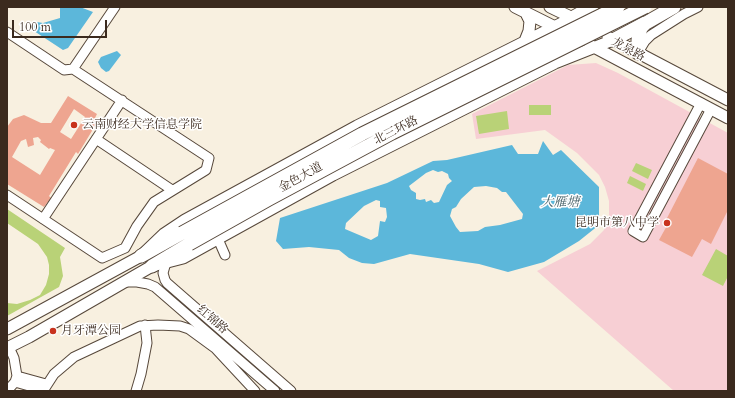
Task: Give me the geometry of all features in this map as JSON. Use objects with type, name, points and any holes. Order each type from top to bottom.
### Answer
[{"type":"highway","points":[[572,18],[592,7]]},
{"type":"highway","name":"北三环路","points":[[152,266],[174,253],[186,239],[362,134],[618,7]]},
{"type":"highway","name":"北三环路","points":[[141,256],[186,239],[360,149],[645,7]]},
{"type":"highway","points":[[613,40],[674,7]]},
{"type":"highway","points":[[638,53],[639,33],[641,28],[646,23]]},
{"type":"main road","name":"龙泉路","points":[[515,7],[728,118]]},
{"type":"main road","name":"龙泉路","points":[[550,7],[728,100]]},
{"type":"main road","points":[[525,41],[529,31],[530,22],[526,13]]},
{"type":"main road","name":"金色大道","points":[[7,329],[141,256],[164,234],[185,220],[345,133],[572,18]]},
{"type":"main road","name":"金色大道","points":[[8,347],[152,266],[183,258],[333,175],[555,63],[613,40]]},
{"type":"main road","points":[[495,57],[505,59],[512,66],[514,77],[510,86]]},
{"type":"street","points":[[638,53],[645,41],[651,35],[698,7]]},
{"type":"street","points":[[73,69],[110,9]]},
{"type":"street","points":[[7,195],[102,258],[126,248],[137,226],[154,202],[206,170],[209,158],[73,69],[64,70],[8,34]]},
{"type":"street","points":[[43,218],[122,100]]},
{"type":"street","points":[[706,106],[643,237],[633,231],[706,106]]},
{"type":"street","points":[[96,139],[172,190]]},
{"type":"street","points":[[218,239],[225,255]]},
{"type":"street","points":[[166,263],[174,253]]},
{"type":"street","name":"红锦路","points":[[166,263],[163,273],[167,283],[290,391]]},
{"type":"street","name":"红锦路","points":[[125,282],[138,282],[155,287],[275,391]]},
{"type":"street","points":[[136,391],[141,374],[146,343],[145,325]]},
{"type":"street","points":[[16,379],[44,389],[54,374],[74,357],[140,326],[180,326],[189,329],[215,348],[255,391]]},
{"type":"street","points":[[7,391],[16,379],[14,358],[8,347]]},
{"type":"shaded area","name":"昆明市第八中学","points":[[596,63],[618,73],[728,133],[728,391],[674,391],[537,271],[590,244],[604,230],[609,215],[609,201],[605,187],[599,175],[577,153],[545,130],[476,139],[472,114],[568,65]]},
{"type":"green space","points":[[529,105],[551,105],[551,115],[529,115]]},
{"type":"green space","points":[[507,111],[509,129],[479,134],[476,116]]},
{"type":"green space","points":[[636,163],[652,170],[648,179],[632,171]]},
{"type":"green space","points":[[630,176],[646,184],[643,191],[627,183]]},
{"type":"green space","points":[[7,209],[65,248],[60,257],[63,276],[59,287],[7,316],[7,303],[17,304],[40,295],[46,285],[49,274],[49,265],[47,257],[38,244],[7,223]]},
{"type":"green space","points":[[716,249],[728,256],[728,276],[723,286],[702,275]]},
{"type":"water","points":[[60,7],[80,7],[93,12],[68,48],[63,50],[34,31],[34,26],[37,22],[43,23],[60,18]]},
{"type":"water","points":[[117,51],[121,55],[109,71],[106,72],[101,68],[98,62],[101,57]]},
{"type":"water","name":"大雁塘","points":[[543,141],[553,155],[561,150],[599,187],[599,225],[579,241],[544,262],[508,272],[479,264],[410,254],[374,264],[362,263],[349,258],[339,250],[309,247],[283,249],[276,241],[280,218],[387,183],[433,161],[447,160],[512,145],[518,154],[538,154]],"holes":[[[433,170],[438,172],[442,171],[448,174],[452,181],[447,185],[439,202],[434,203],[431,200],[426,202],[425,199],[416,199],[416,193],[411,190],[409,186],[426,173]],[[486,186],[497,188],[502,192],[506,192],[523,214],[522,219],[500,225],[485,227],[478,231],[460,232],[450,216],[452,209],[456,207],[461,199],[474,187]],[[376,200],[380,201],[380,207],[386,208],[387,217],[385,222],[380,221],[378,236],[371,240],[345,229],[346,223],[364,206]]]},
{"type":"building","points":[[68,96],[97,114],[94,120],[98,121],[78,154],[76,152],[49,196],[51,198],[44,207],[7,184],[7,127],[13,119],[24,115],[41,123],[51,123]],"holes":[[[74,109],[85,117],[71,139],[60,132]],[[38,137],[41,140],[40,142],[49,149],[55,150],[40,175],[12,157],[21,141],[26,139],[28,147],[34,145],[33,138]]]},
{"type":"building","points":[[698,158],[728,174],[728,210],[711,244],[702,239],[692,257],[659,240],[669,222],[666,220]]},
{"type":"place","name":"云南财经大学信息学院","points":[[74,125]]},
{"type":"place","name":"昆明市第八中学","points":[[667,223]]},
{"type":"place","name":"月牙潭公园","points":[[53,331]]}]
